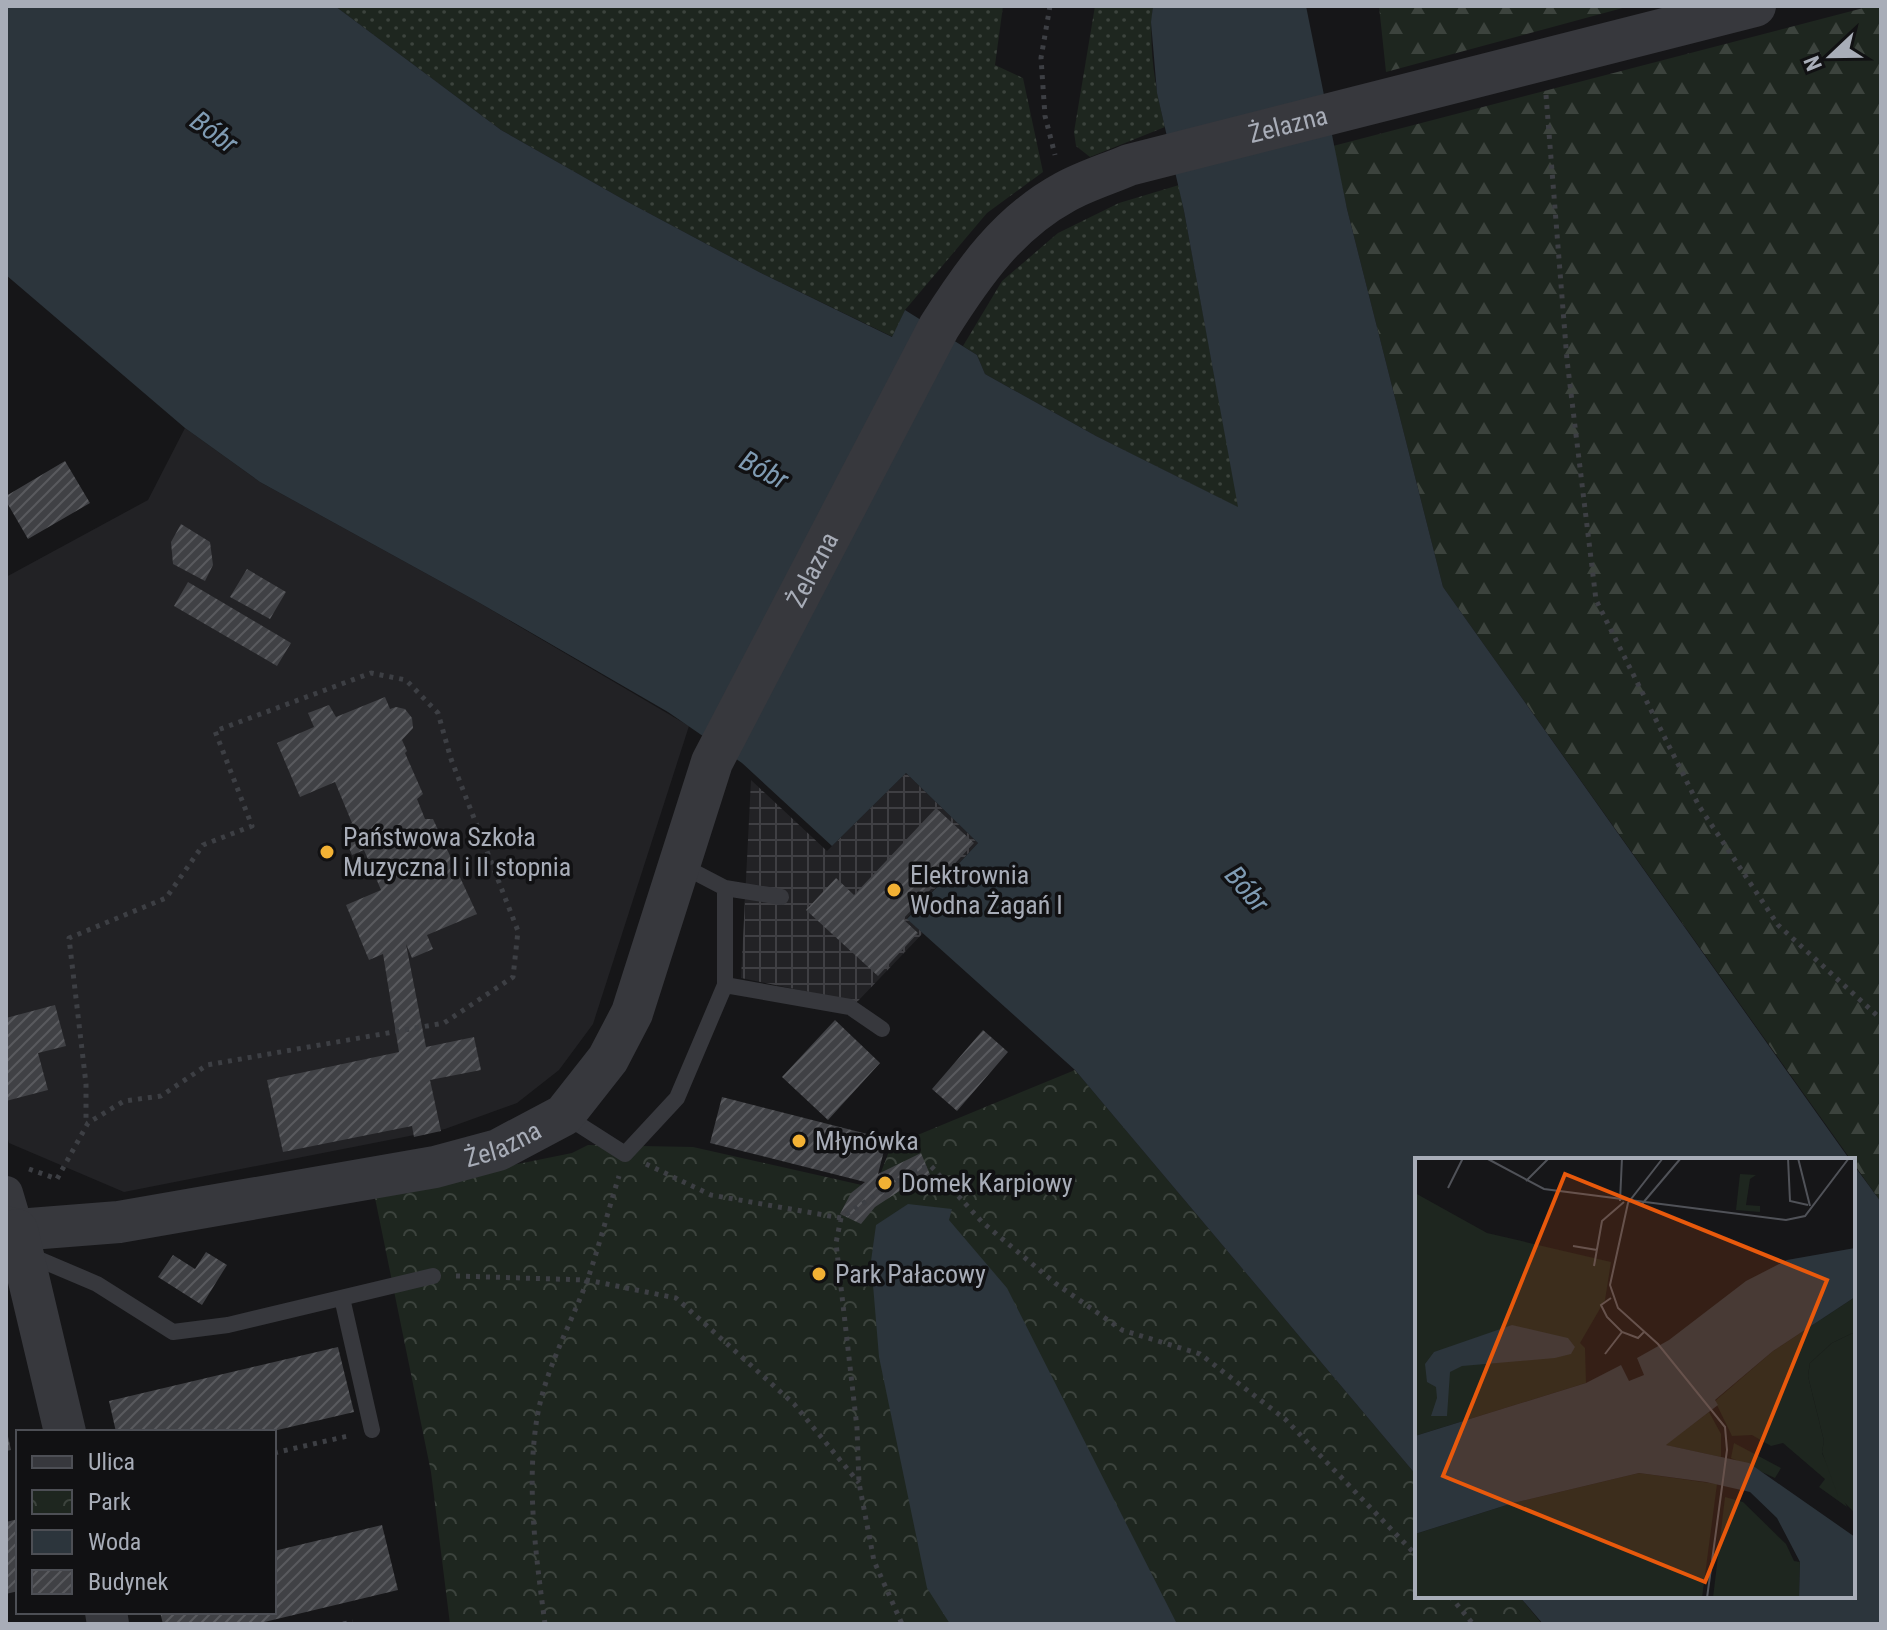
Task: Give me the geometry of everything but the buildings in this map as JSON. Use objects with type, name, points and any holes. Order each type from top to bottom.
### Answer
[{"type":"street","name":"Żelazna","points":[[17,1233],[119,1222],[435,1167],[498,1150],[564,1115],[608,1059],[632,1013],[712,762],[939,327],[971,276],[1011,229],[1065,192],[1129,165],[1755,6]]},
{"type":"street","points":[[17,1233],[65,1430]]},
{"type":"lane","points":[[678,864],[725,888],[781,897]]},
{"type":"lane","points":[[564,1115],[625,1154],[677,1098],[725,985],[725,888]]},
{"type":"lane","points":[[725,985],[850,1007],[882,1029]]},
{"type":"lane","points":[[17,1233],[173,1332],[228,1325],[433,1276]]},
{"type":"lane","points":[[342,1298],[372,1430]]},
{"type":"path","points":[[1050,6],[1041,58],[1045,116],[1065,192]]},
{"type":"path","points":[[1543,58],[1567,360],[1596,600],[1699,806],[1778,925],[1881,1019]]},
{"type":"path","points":[[17,1233],[57,1179],[88,1123],[124,1101],[161,1096],[207,1065],[444,1023],[513,977],[518,931],[451,759],[438,713],[406,680],[371,673],[215,731],[252,826],[203,845],[166,898],[69,938],[86,1084],[86,1119]]},
{"type":"path","points":[[545,1624],[536,1553],[531,1471],[537,1416],[555,1355],[587,1280],[625,1154],[711,1195],[841,1218],[893,1183],[930,1165],[982,1222],[1055,1283],[1122,1330],[1200,1354],[1285,1419],[1415,1554]]},
{"type":"path","points":[[841,1218],[836,1243],[857,1428],[859,1483],[874,1561],[902,1624]]},
{"type":"path","points":[[433,1276],[587,1280],[676,1298],[794,1404],[859,1483]]},
{"type":"path","points":[[276,1453],[372,1430]]},
{"type":"path","points":[[1452,1598],[1473,1624]]},
{"type":"path","points":[[343,1624],[353,1622]]},
{"type":"shaded area","name":"Państwowa Szkoła Muzyczna I i II stopnia","points":[[185,428],[260,482],[478,602],[689,726],[593,1024],[559,1070],[517,1103],[445,1129],[124,1192],[9,1143],[6,1133],[6,577],[148,500]]},
{"type":"shaded area","name":"Elektrownia Wodna Żagań I","points":[[906,773],[978,843],[907,918],[923,933],[857,1002],[741,978],[751,780],[827,851]]},
{"type":"green space","points":[[335,6],[1003,6],[995,65],[1023,78],[1043,172],[987,213],[905,310],[893,337],[759,272],[501,130]]},
{"type":"green space","points":[[1095,6],[1153,6],[1153,67],[1165,127],[1090,157],[1076,146],[1074,132]]},
{"type":"green space","points":[[1379,6],[1630,6],[1386,72]]},
{"type":"green space","points":[[1871,6],[1881,6],[1881,1202],[1855,1165],[1855,1158],[1850,1158],[1443,587],[1333,146]]},
{"type":"green space","points":[[1179,185],[1239,508],[1096,436],[985,374],[977,355],[963,346],[1002,281],[1058,233],[1119,203]]},
{"type":"green space","name":"Park Pałacowy","points":[[1075,1070],[1415,1474],[1415,1598],[1521,1598],[1542,1624],[450,1624],[431,1472],[374,1193],[572,1153],[588,1145],[693,1147],[875,1188],[891,1146]]},
{"type":"water","name":"Bóbr","points":[[6,6],[335,6],[501,130],[626,201],[759,272],[892,337],[905,310],[977,355],[985,374],[1096,436],[1238,507],[1184,211],[1157,93],[1151,22],[1153,6],[1306,6],[1347,209],[1443,587],[1849,1158],[1415,1158],[1415,1474],[1075,1070],[907,919],[978,843],[906,773],[832,846],[742,763],[668,712],[478,602],[260,482],[185,428],[6,275]]},
{"type":"water","points":[[1855,1167],[1881,1202],[1881,1624],[1543,1624],[1521,1598],[1855,1598]]},
{"type":"water","points":[[908,1204],[952,1209],[949,1220],[1007,1288],[1177,1624],[950,1624],[927,1588],[879,1357],[871,1261],[876,1225]]},
{"type":"place","name":"Państwowa Szkoła Muzyczna I i II stopnia","points":[[327,852]]},
{"type":"place","name":"Elektrownia Wodna Żagań I","points":[[894,890]]},
{"type":"place","name":"Młynówka","points":[[799,1141]]},
{"type":"place","name":"Domek Karpiowy","points":[[885,1183]]},
{"type":"place","name":"Park Pałacowy","points":[[819,1274]]}]
